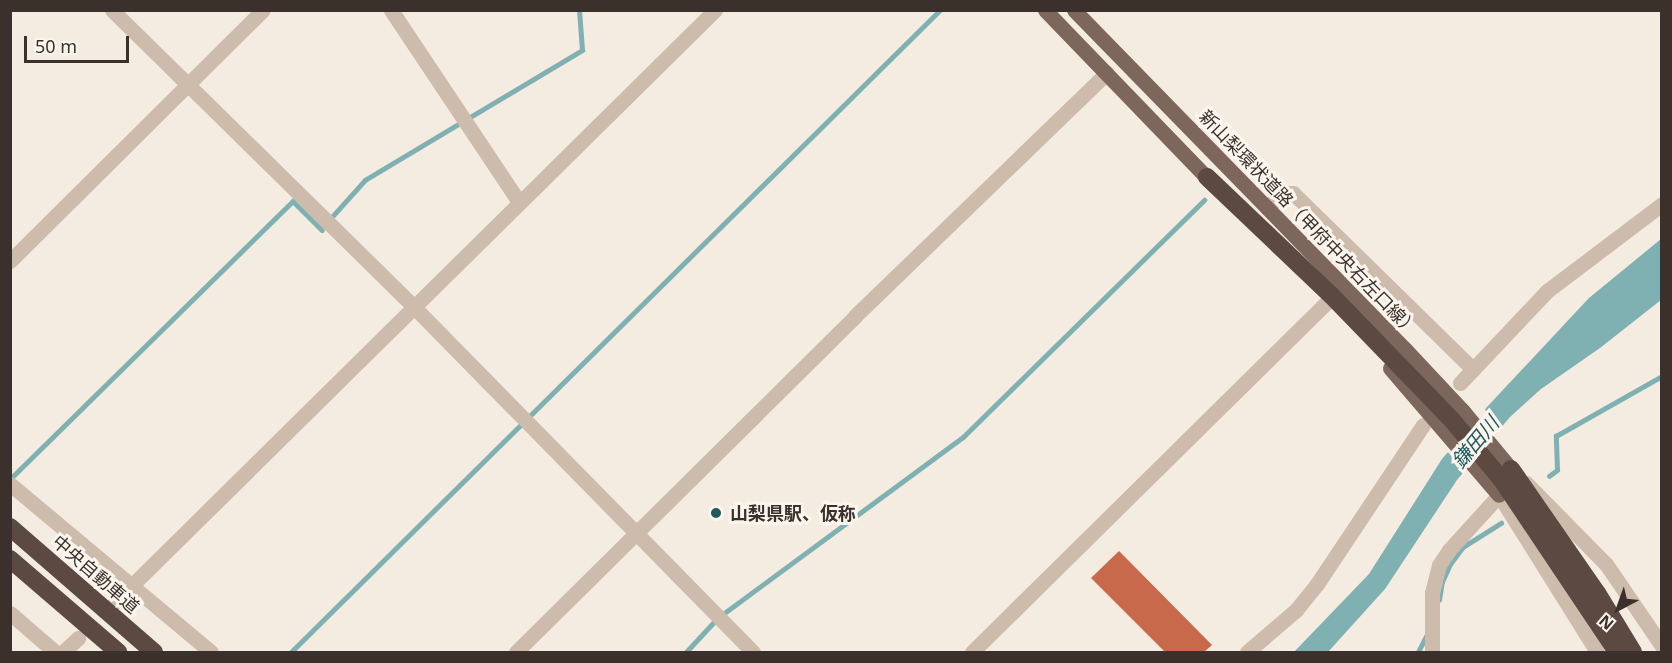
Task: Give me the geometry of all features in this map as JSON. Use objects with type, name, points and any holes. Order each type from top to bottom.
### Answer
[{"type":"highway","points":[[1207,177],[1314,279],[1453,420],[1501,482],[1597,593],[1633,652]]},
{"type":"highway","points":[[1501,482],[1617,652]]},
{"type":"highway","name":"中央自動車道","points":[[10,526],[154,652]]},
{"type":"highway","points":[[10,559],[118,652]]},
{"type":"main road","points":[[1045,10],[1327,303],[1453,420]]},
{"type":"main road","name":"新山梨環状道路（甲府中央右左口線）","points":[[1074,10],[1266,207],[1453,420]]},
{"type":"street","points":[[112,10],[413,306],[753,652]]},
{"type":"street","points":[[10,261],[264,10]]},
{"type":"street","points":[[391,10],[519,202]]},
{"type":"street","points":[[115,602],[715,10]]},
{"type":"street","points":[[516,652],[855,316],[1107,73]]},
{"type":"street","points":[[1266,207],[1285,193],[1293,193],[1473,369]]},
{"type":"street","points":[[1460,383],[1547,291],[1662,204]]},
{"type":"street","points":[[972,652],[1327,303]]},
{"type":"street","points":[[1246,652],[1296,610],[1317,584],[1423,424]]},
{"type":"street","points":[[1432,652],[1432,593],[1439,565],[1501,482]]},
{"type":"street","points":[[1501,482],[1551,506],[1606,564],[1662,646]]},
{"type":"street","points":[[1501,482],[1597,652]]},
{"type":"street","points":[[10,484],[130,587],[211,652]]},
{"type":"street","points":[[10,613],[55,652]]},
{"type":"street","points":[[63,652],[78,638]]},
{"type":"water","name":"鎌田川","points":[[1661,239],[1661,300],[1600,348],[1541,389],[1510,417],[1457,480],[1385,589],[1328,652],[1294,652],[1369,574],[1442,459],[1487,407],[1589,298]]},
{"type":"pier","points":[[1483,407],[1502,430],[1466,473],[1446,450]]},
{"type":"building","points":[[1119,551],[1212,645],[1204,652],[1165,652],[1091,578]]},
{"type":"waterway","points":[[330,219],[365,180],[582,50],[579,10]]},
{"type":"waterway","points":[[291,652],[940,10]]},
{"type":"waterway","points":[[723,614],[963,437],[1204,200]]},
{"type":"waterway","points":[[10,479],[293,201],[322,230]]},
{"type":"waterway","points":[[1549,476],[1557,470],[1556,436],[1662,376]]},
{"type":"waterway","points":[[1439,600],[1442,582],[1450,564],[1463,547],[1501,523]]},
{"type":"waterway","points":[[686,652],[714,622]]},
{"type":"waterway","points":[[1418,652],[1426,636]]},
{"type":"place","name":"山梨県駅、仮称","points":[[716,513]]}]
